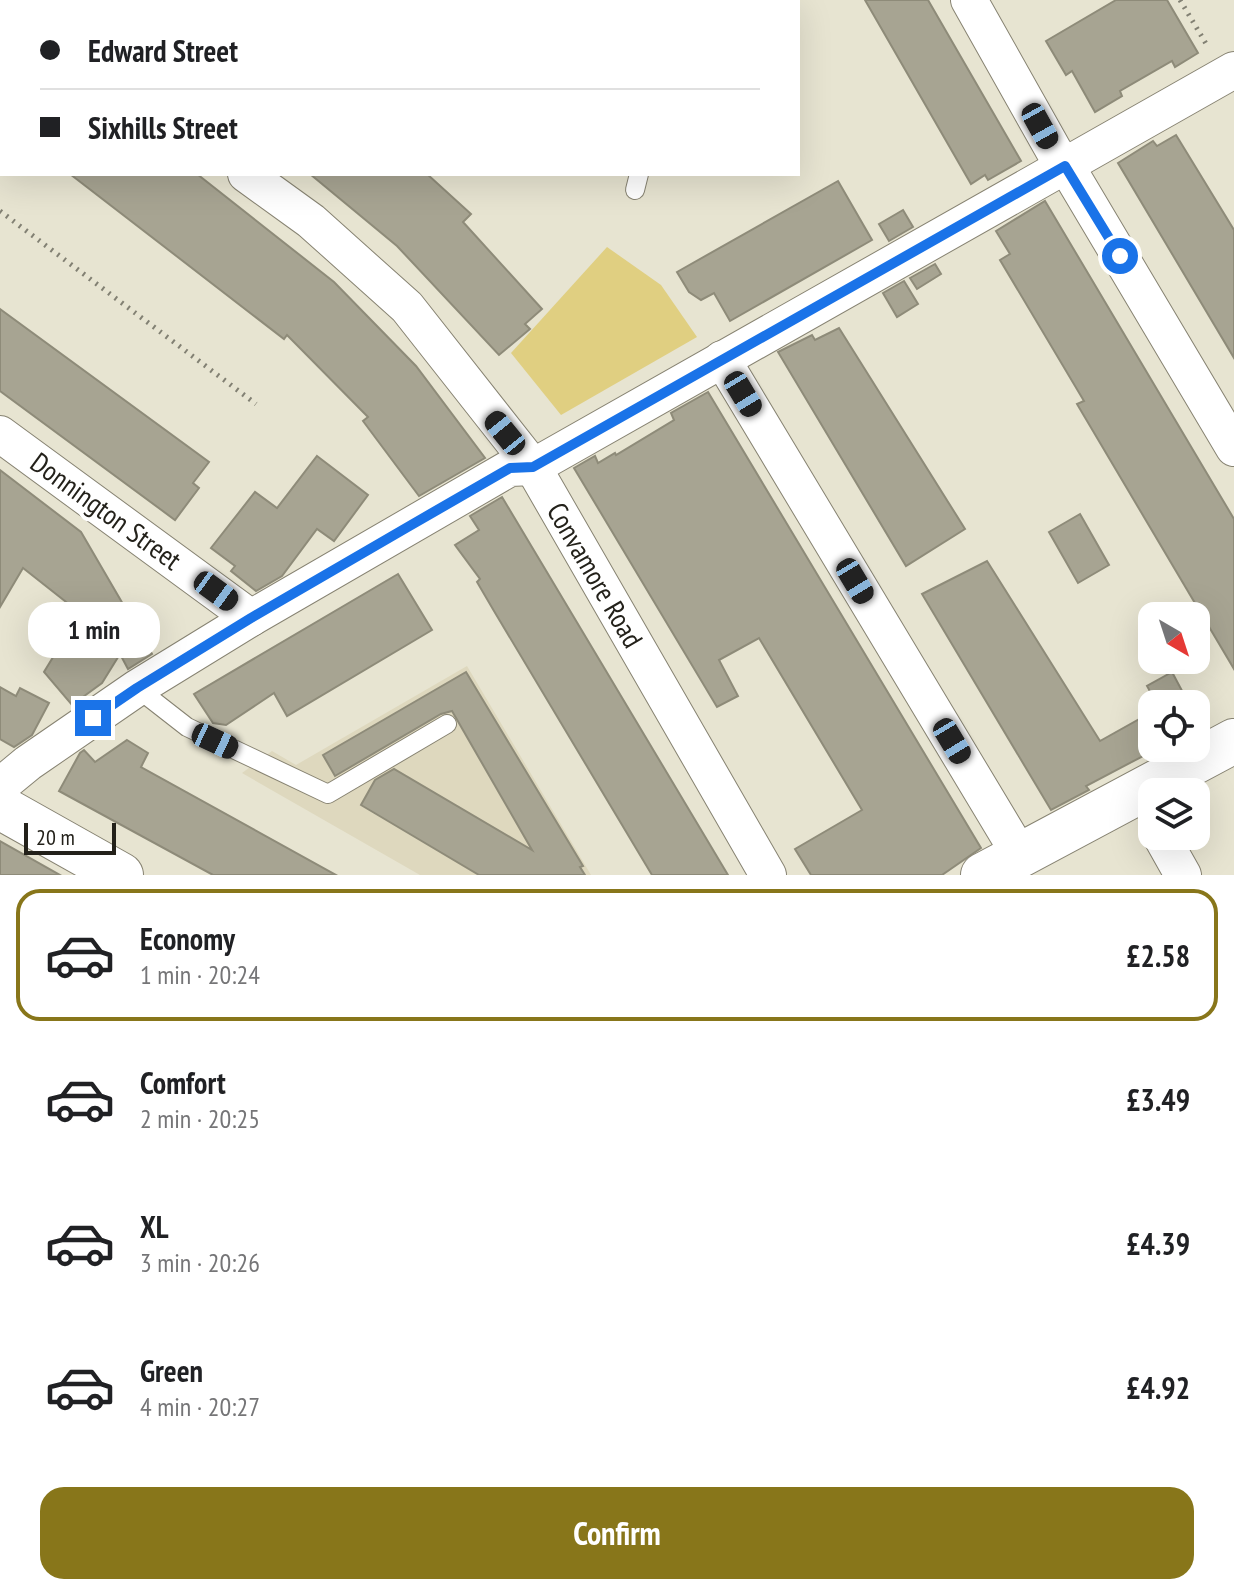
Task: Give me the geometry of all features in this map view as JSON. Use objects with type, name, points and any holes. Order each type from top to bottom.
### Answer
[{"type":"street","points":[[969,0],[1054,151],[1234,448]]},
{"type":"street","points":[[0,786],[28,763],[137,688],[251,618],[510,468],[533,467],[1230,73]]},
{"type":"street","name":"Convamore Road","points":[[249,176],[311,221],[407,307],[533,467],[768,875]]},
{"type":"street","points":[[722,359],[1002,865],[1138,810]]},
{"type":"street","name":"Donnington Street","points":[[0,434],[251,618]]},
{"type":"street","points":[[1184,778],[1234,741]]},
{"type":"street","points":[[0,807],[121,875]]},
{"type":"street","points":[[1169,850],[1183,875]]},
{"type":"lane","points":[[137,688],[187,727],[328,794],[447,724]]},
{"type":"path","points":[[1180,0],[1230,73]]},
{"type":"path","points":[[0,211],[256,404]]},
{"type":"shaded area","points":[[607,247],[661,285],[697,337],[561,415],[511,353]]},
{"type":"shaded area","points":[[467,666],[591,875],[420,875],[242,773],[272,751],[296,765]]},
{"type":"building","points":[[865,0],[928,0],[1021,161],[988,180],[985,175],[971,184]]},
{"type":"building","points":[[1116,0],[1167,0],[1198,53],[1175,67],[1172,61],[1120,91],[1122,96],[1095,112],[1072,71],[1066,75],[1046,41]]},
{"type":"building","points":[[1176,135],[1234,230],[1234,358],[1118,163],[1153,141],[1157,146]]},
{"type":"building","points":[[73,176],[200,176],[334,282],[416,366],[485,458],[419,496],[363,421],[368,417],[287,335],[284,339]]},
{"type":"building","points":[[312,176],[429,176],[471,214],[463,222],[542,309],[525,324],[530,329],[499,355],[397,246]]},
{"type":"building","points":[[838,181],[872,240],[730,321],[714,293],[701,300],[689,292],[677,272]]},
{"type":"building","points":[[1045,201],[1234,519],[1234,669],[1210,628],[1210,602],[1194,602],[1077,404],[1084,401],[1000,260],[1010,254],[996,231]]},
{"type":"building","points":[[903,210],[913,227],[889,241],[879,224]]},
{"type":"building","points":[[935,264],[941,274],[917,289],[910,278]]},
{"type":"building","points":[[904,281],[918,304],[897,317],[883,293]]},
{"type":"building","points":[[0,309],[209,462],[193,483],[199,488],[175,520],[0,391]]},
{"type":"building","points":[[839,328],[965,529],[906,566],[778,352],[812,335],[815,340]]},
{"type":"building","points":[[708,392],[981,848],[942,875],[811,875],[795,849],[862,810],[759,638],[719,660],[738,696],[717,707],[574,468],[595,456],[598,463],[616,455],[674,420],[671,413]]},
{"type":"building","points":[[317,456],[368,495],[334,541],[317,529],[282,576],[256,591],[231,571],[235,566],[211,548],[255,492],[277,508]]},
{"type":"building","points":[[0,470],[81,532],[152,654],[128,669],[120,654],[102,683],[72,705],[44,672],[80,613],[23,568],[0,607]]},
{"type":"building","points":[[502,497],[728,875],[652,875],[494,611],[477,582],[480,579],[455,545],[479,530],[470,516]]},
{"type":"building","points":[[1080,514],[1109,565],[1078,583],[1049,532]]},
{"type":"building","points":[[987,561],[1100,741],[1138,720],[1138,759],[1086,786],[1089,790],[1051,810],[922,594]]},
{"type":"building","points":[[398,574],[432,630],[287,716],[274,693],[226,725],[213,723],[194,694]]},
{"type":"building","points":[[466,672],[583,866],[580,867],[585,875],[479,875],[361,805],[375,780],[394,769],[532,850],[452,711],[441,714],[335,776],[323,755]]},
{"type":"building","points":[[1173,674],[1182,690],[1149,690],[1147,686]]},
{"type":"building","points":[[0,687],[16,696],[20,688],[49,703],[32,735],[14,747],[0,739]]},
{"type":"building","points":[[127,740],[148,753],[141,767],[336,875],[213,875],[59,791],[84,750],[95,762]]},
{"type":"building","points":[[0,841],[60,875],[0,875]]},
{"type":"route","points":[[93,718],[251,618],[510,468],[533,467],[1065,166],[1120,256]]}]
